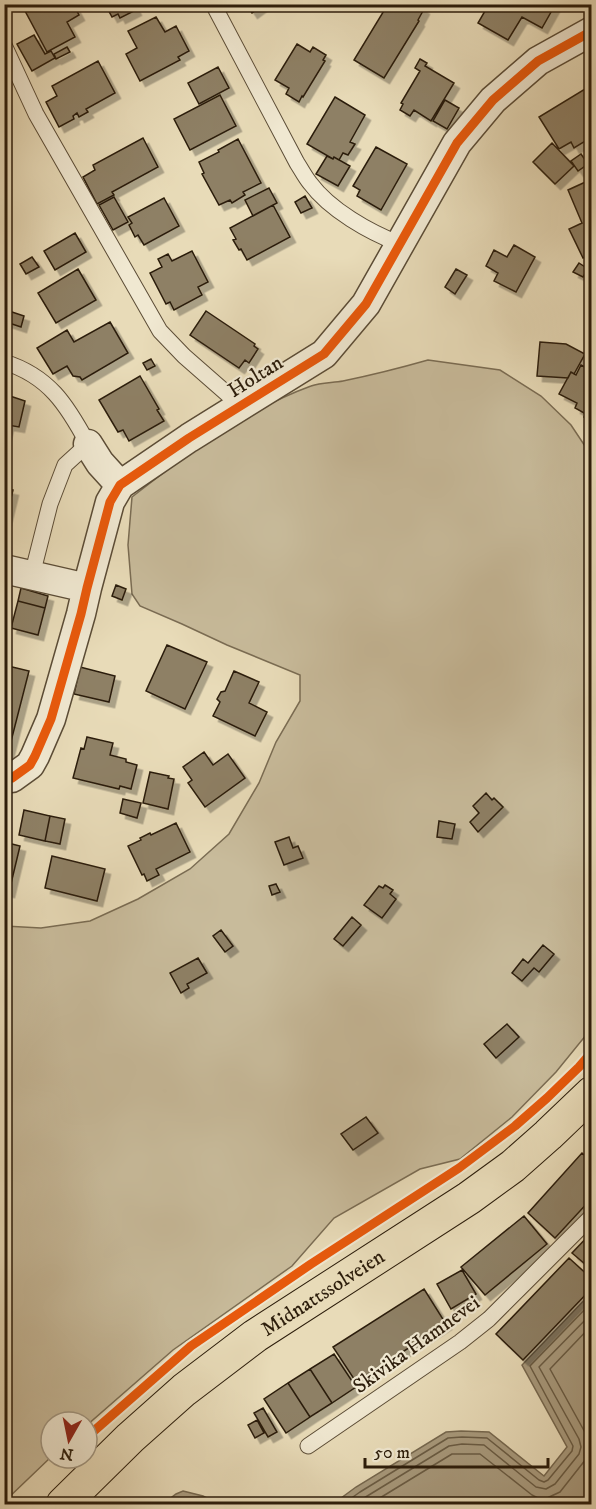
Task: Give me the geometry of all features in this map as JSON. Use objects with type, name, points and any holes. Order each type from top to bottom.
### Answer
[{"type":"main road","name":"Midnattssolveien","points":[[63,1504],[130,1438],[184,1390],[255,1336],[469,1198],[513,1166],[591,1093]]},
{"type":"street","name":"Holtan","points":[[120,485],[324,354],[366,304],[457,143],[493,100],[538,61],[591,31]]},
{"type":"street","points":[[4,778],[12,778],[30,765],[51,719],[111,502],[120,485],[100,463],[88,444]]},
{"type":"street","points":[[18,572],[87,588]]},
{"type":"lane","points":[[213,4],[310,184],[328,202],[354,220],[381,237],[400,244]]},
{"type":"lane","name":"Holtan","points":[[4,45],[36,114],[160,331],[184,356],[241,406]]},
{"type":"lane","points":[[4,362],[18,366],[49,386],[72,415],[88,444],[65,465],[50,504],[18,572]]},
{"type":"lane","name":"Skivika Hamnevei","points":[[308,1446],[460,1342],[489,1319],[591,1216]]},
{"type":"shaded area","points":[[428,360],[500,370],[541,396],[571,425],[591,455],[591,1029],[556,1072],[512,1117],[460,1159],[420,1169],[334,1218],[292,1266],[173,1350],[99,1415],[99,1410],[39,1410],[39,1468],[5,1501],[5,926],[41,928],[90,921],[138,899],[190,869],[229,834],[259,783],[276,742],[300,701],[300,675],[140,606],[132,594],[128,545],[132,497],[217,434],[263,407],[315,385]]},
{"type":"water","points":[[591,1293],[591,1504],[333,1504],[356,1487],[446,1432],[489,1432],[544,1476],[567,1447],[522,1365]]},
{"type":"water","points":[[183,1491],[203,1496],[219,1504],[163,1504]]},
{"type":"building","points":[[33,4],[73,4],[79,15],[67,22],[75,37],[47,52],[24,9]]},
{"type":"building","points":[[105,4],[136,4],[134,6],[136,10],[120,18],[118,14],[112,17]]},
{"type":"building","points":[[246,4],[264,4],[252,13]]},
{"type":"building","points":[[388,4],[417,4],[424,9],[384,78],[354,60]]},
{"type":"building","points":[[489,4],[555,5],[542,28],[522,17],[508,40],[478,23]]},
{"type":"building","points":[[156,17],[165,32],[176,26],[189,51],[178,57],[180,60],[140,81],[126,54],[137,48],[128,31]]},
{"type":"building","points":[[34,35],[45,54],[51,51],[55,58],[32,71],[17,44]]},
{"type":"building","points":[[297,44],[310,52],[313,47],[326,55],[323,60],[325,61],[299,102],[286,94],[289,88],[275,80]]},
{"type":"building","points":[[67,47],[70,52],[56,59],[54,54]]},
{"type":"building","points":[[420,59],[427,63],[425,66],[454,83],[431,121],[414,110],[410,116],[400,110],[403,104],[401,103],[420,71],[415,68]]},
{"type":"building","points":[[98,61],[115,93],[86,109],[88,112],[79,117],[77,113],[73,116],[74,119],[59,127],[46,102],[57,96],[52,86]]},
{"type":"building","points":[[218,67],[229,88],[199,104],[188,83]]},
{"type":"building","points":[[585,89],[592,100],[592,129],[590,130],[592,137],[574,148],[571,142],[559,149],[539,117]]},
{"type":"building","points":[[220,95],[236,126],[190,150],[174,119]]},
{"type":"building","points":[[335,97],[365,115],[350,142],[355,144],[348,155],[343,153],[339,160],[307,144]]},
{"type":"building","points":[[445,100],[459,108],[447,129],[433,121]]},
{"type":"building","points":[[143,138],[158,167],[112,192],[114,195],[97,204],[83,177],[95,170],[93,165]]},
{"type":"building","points":[[238,139],[261,183],[243,192],[245,195],[232,203],[230,200],[219,205],[202,174],[204,173],[199,162]]},
{"type":"building","points":[[552,143],[574,166],[555,184],[533,162]]},
{"type":"building","points":[[376,147],[407,164],[381,210],[357,196],[360,190],[353,186]]},
{"type":"building","points":[[581,154],[588,164],[578,171],[571,161]]},
{"type":"building","points":[[327,156],[333,159],[334,157],[350,166],[338,186],[316,174]]},
{"type":"building","points":[[592,179],[592,254],[583,258],[569,229],[582,223],[568,190]]},
{"type":"building","points":[[269,188],[277,203],[253,216],[245,200]]},
{"type":"building","points":[[305,196],[312,208],[301,213],[295,202]]},
{"type":"building","points":[[114,197],[128,222],[113,230],[99,205]]},
{"type":"building","points":[[164,198],[179,226],[144,245],[138,235],[135,237],[128,217]]},
{"type":"building","points":[[273,205],[290,237],[247,260],[233,240],[236,239],[230,228]]},
{"type":"building","points":[[75,233],[86,252],[55,270],[44,251]]},
{"type":"building","points":[[514,245],[535,257],[516,292],[494,281],[498,273],[486,266],[494,250],[507,257]]},
{"type":"building","points":[[192,251],[208,282],[198,287],[202,295],[174,310],[170,302],[166,304],[150,273],[162,267],[158,259],[168,254],[172,261]]},
{"type":"building","points":[[32,257],[39,267],[26,274],[20,264]]},
{"type":"building","points":[[579,263],[588,269],[583,277],[573,272]]},
{"type":"building","points":[[78,269],[96,300],[56,323],[38,293]]},
{"type":"building","points":[[456,269],[467,275],[455,294],[445,287]]},
{"type":"building","points":[[9,311],[24,316],[21,327],[6,322]]},
{"type":"building","points":[[206,311],[255,344],[254,346],[258,349],[249,363],[245,360],[239,368],[190,335]]},
{"type":"building","points":[[110,322],[128,353],[82,380],[80,377],[73,376],[67,366],[53,374],[37,348],[67,330],[74,342]]},
{"type":"building","points":[[540,342],[566,344],[585,354],[574,374],[571,372],[568,378],[537,376]]},
{"type":"building","points":[[151,359],[155,366],[147,370],[143,363]]},
{"type":"building","points":[[581,365],[592,371],[592,422],[584,417],[586,414],[575,408],[577,403],[559,394],[571,372],[576,375]]},
{"type":"building","points":[[140,376],[164,421],[129,441],[123,430],[118,432],[99,400]]},
{"type":"building","points":[[4,394],[25,401],[19,427],[8,425],[4,441]]},
{"type":"building","points":[[4,488],[13,490],[4,527]]},
{"type":"building","points":[[116,585],[126,589],[122,600],[112,596]]},
{"type":"building","points":[[21,588],[48,596],[45,608],[18,601]]},
{"type":"building","points":[[18,601],[45,608],[38,635],[11,628]]},
{"type":"building","points":[[167,645],[207,662],[185,709],[146,691]]},
{"type":"building","points":[[4,665],[29,671],[6,761],[4,761]]},
{"type":"building","points":[[80,667],[115,676],[109,702],[74,694]]},
{"type":"building","points":[[234,671],[259,682],[249,703],[267,712],[255,736],[213,716],[220,702],[217,699],[221,692],[225,691]]},
{"type":"building","points":[[87,737],[113,743],[110,755],[126,759],[126,762],[137,765],[131,789],[120,786],[119,789],[73,778],[81,748],[84,749]]},
{"type":"building","points":[[204,752],[213,765],[228,754],[245,778],[205,807],[188,783],[192,780],[183,767]]},
{"type":"building","points":[[150,772],[174,779],[168,809],[143,803]]},
{"type":"building","points":[[486,793],[503,807],[478,832],[470,822],[479,813],[473,806]]},
{"type":"building","points":[[123,799],[141,803],[137,818],[120,813]]},
{"type":"building","points":[[24,810],[50,816],[45,841],[19,835]]},
{"type":"building","points":[[50,816],[65,819],[60,844],[45,841]]},
{"type":"building","points":[[439,821],[455,824],[452,839],[437,837]]},
{"type":"building","points":[[176,823],[190,852],[156,869],[159,875],[147,881],[128,846],[150,833],[151,835]]},
{"type":"building","points":[[289,837],[293,848],[298,846],[303,858],[284,865],[275,842]]},
{"type":"building","points":[[4,842],[20,846],[9,892],[4,891]]},
{"type":"building","points":[[52,856],[105,869],[97,901],[45,888]]},
{"type":"building","points":[[276,884],[280,892],[272,895],[269,886]]},
{"type":"building","points":[[385,885],[393,890],[390,894],[396,899],[382,918],[364,905],[379,886],[383,888]]},
{"type":"building","points":[[352,917],[361,925],[343,946],[334,939]]},
{"type":"building","points":[[221,930],[233,946],[225,952],[213,936]]},
{"type":"building","points":[[543,945],[554,954],[539,972],[534,968],[522,981],[512,973],[523,959],[528,963]]},
{"type":"building","points":[[198,958],[207,973],[187,984],[189,988],[181,993],[170,973]]},
{"type":"building","points":[[507,1024],[519,1037],[496,1058],[484,1044]]},
{"type":"building","points":[[366,1117],[378,1133],[353,1150],[341,1134]]},
{"type":"building","points":[[582,1153],[592,1162],[592,1198],[555,1238],[528,1213]]},
{"type":"building","points":[[524,1216],[547,1244],[485,1295],[461,1267]]},
{"type":"building","points":[[592,1232],[592,1270],[572,1253]]},
{"type":"building","points":[[569,1258],[592,1279],[592,1288],[523,1360],[496,1334]]},
{"type":"building","points":[[462,1270],[476,1294],[451,1309],[437,1284]]},
{"type":"building","points":[[424,1289],[446,1324],[356,1382],[333,1347]]},
{"type":"building","points":[[334,1354],[356,1387],[332,1403],[310,1369]]},
{"type":"building","points":[[310,1369],[332,1403],[310,1417],[288,1383]]},
{"type":"building","points":[[288,1383],[310,1417],[286,1433],[264,1399]]},
{"type":"building","points":[[263,1408],[277,1432],[268,1437],[254,1413]]},
{"type":"building","points":[[257,1420],[264,1433],[255,1438],[248,1425]]},
{"type":"cycle path","points":[[4,778],[12,778],[30,765],[51,719],[110,502],[120,485],[189,438],[324,354],[366,304],[457,143],[493,100],[538,61],[592,31]]},
{"type":"cycle path","points":[[99,1426],[191,1346],[311,1264],[459,1168],[515,1126],[547,1098],[592,1052]]}]
